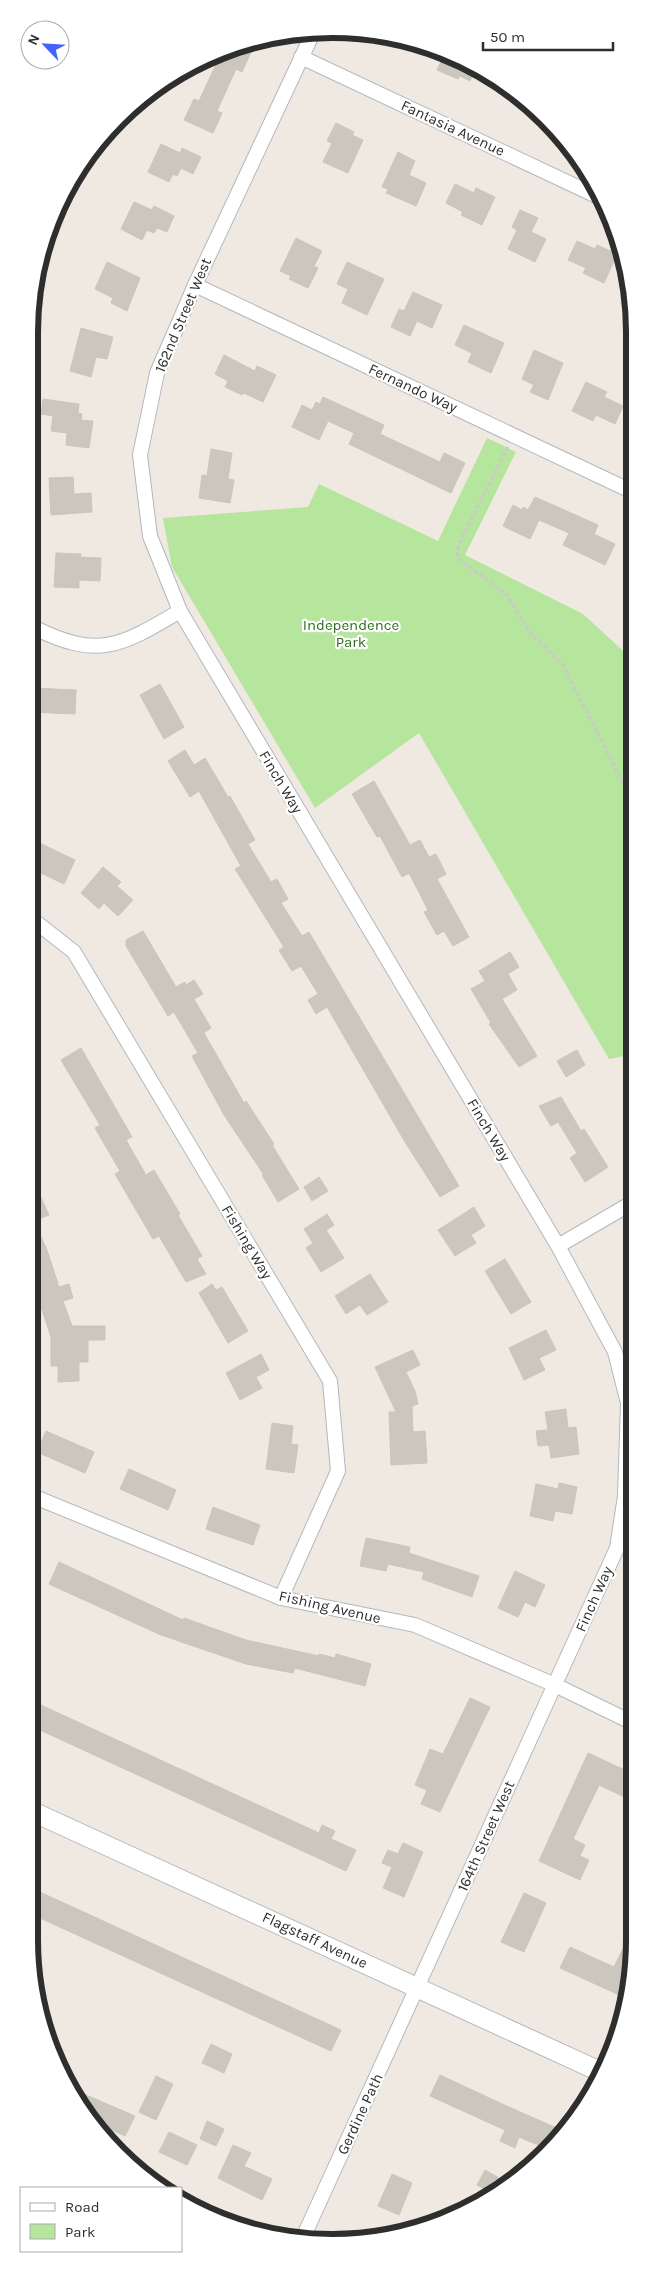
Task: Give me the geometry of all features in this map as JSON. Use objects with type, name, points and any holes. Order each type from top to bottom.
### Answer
[{"type":"street","name":"162nd Street West","points":[[180,611],[150,536],[140,455],[157,373],[195,285],[311,38]]},
{"type":"street","name":"Fantasia Avenue","points":[[302,57],[590,193]]},
{"type":"street","name":"Fernando Way","points":[[195,285],[626,489]]},
{"type":"street","points":[[38,629],[69,642],[97,647],[116,644],[138,636],[180,611]]},
{"type":"street","name":"Finch Way","points":[[180,611],[558,1246],[615,1352],[626,1395]]},
{"type":"street","name":"Fishing Way","points":[[38,924],[74,952],[330,1382],[338,1471],[281,1598]]},
{"type":"street","points":[[558,1246],[626,1206]]},
{"type":"street","name":"Finch Way","points":[[555,1685],[617,1548],[625,1496],[626,1465]]},
{"type":"street","name":"Fishing Avenue","points":[[38,1498],[281,1598],[415,1626],[555,1685],[626,1720]]},
{"type":"street","name":"164th Street West","points":[[418,1987],[555,1685]]},
{"type":"street","name":"Flagstaff Avenue","points":[[38,1814],[596,2070]]},
{"type":"street","name":"Gerdine Path","points":[[305,2233],[418,1987]]},
{"type":"path","points":[[514,435],[461,540],[457,552],[458,559],[508,596],[530,633],[563,665],[626,789]]},
{"type":"green space","name":"Independence Park","points":[[487,438],[516,452],[465,555],[583,614],[626,653],[626,1056],[609,1059],[419,733],[315,808],[172,567],[163,518],[308,507],[319,484],[438,541]]},
{"type":"building","points":[[247,50],[251,52],[242,72],[236,69],[217,111],[222,113],[213,133],[184,120],[194,99],[199,101],[218,60]]},
{"type":"building","points":[[442,59],[473,74],[470,81],[460,76],[458,79],[437,70]]},
{"type":"building","points":[[336,123],[354,132],[352,135],[363,140],[348,173],[323,162],[332,143],[327,141]]},
{"type":"building","points":[[161,144],[180,153],[182,148],[201,157],[193,174],[181,168],[177,176],[173,174],[169,182],[148,172]]},
{"type":"building","points":[[398,152],[415,161],[409,175],[426,183],[416,206],[386,193],[388,189],[382,187]]},
{"type":"building","points":[[455,184],[474,193],[476,188],[495,197],[482,225],[461,215],[463,212],[446,203]]},
{"type":"building","points":[[134,202],[152,210],[154,206],[174,216],[167,232],[157,228],[154,233],[147,230],[142,240],[121,229]]},
{"type":"building","points":[[520,210],[538,218],[531,232],[546,239],[535,262],[508,249],[517,230],[512,227]]},
{"type":"building","points":[[296,238],[322,251],[314,266],[318,268],[308,288],[289,279],[291,276],[280,271]]},
{"type":"building","points":[[577,241],[595,249],[597,245],[614,253],[616,257],[604,283],[583,273],[586,268],[568,260]]},
{"type":"building","points":[[107,262],[140,278],[127,311],[111,303],[113,298],[95,289]]},
{"type":"building","points":[[347,262],[384,279],[367,315],[342,303],[348,289],[337,284]]},
{"type":"building","points":[[413,292],[442,305],[432,328],[417,321],[410,336],[391,327],[399,309],[404,311]]},
{"type":"building","points":[[464,325],[504,343],[491,373],[468,362],[472,353],[455,345]]},
{"type":"building","points":[[81,328],[113,337],[107,359],[96,357],[91,377],[70,371]]},
{"type":"building","points":[[534,350],[563,363],[548,400],[530,392],[534,385],[522,379]]},
{"type":"building","points":[[224,355],[255,371],[257,366],[276,375],[263,402],[225,387],[228,381],[215,374]]},
{"type":"building","points":[[586,382],[607,392],[604,397],[623,406],[615,424],[596,415],[593,421],[572,411]]},
{"type":"building","points":[[323,397],[384,425],[380,434],[440,462],[444,453],[465,463],[451,493],[349,444],[354,433],[328,421],[319,440],[292,427],[302,405],[312,410],[316,402],[320,404]]},
{"type":"building","points":[[43,399],[79,404],[78,413],[82,414],[81,420],[93,421],[89,448],[66,445],[67,433],[51,431],[53,416],[41,414]]},
{"type":"building","points":[[211,449],[232,453],[228,479],[234,480],[230,503],[199,498],[202,475],[207,476]]},
{"type":"building","points":[[73,477],[74,494],[91,493],[92,512],[51,515],[49,478]]},
{"type":"building","points":[[535,497],[598,525],[594,534],[615,544],[605,565],[563,545],[569,533],[539,520],[530,539],[503,526],[513,505],[522,510],[523,507],[528,510]]},
{"type":"building","points":[[56,553],[81,554],[80,557],[101,558],[100,581],[79,580],[79,588],[54,587]]},
{"type":"building","points":[[160,684],[184,727],[164,739],[140,695]]},
{"type":"building","points":[[38,688],[76,690],[75,714],[38,712]]},
{"type":"building","points":[[185,750],[194,765],[205,758],[228,797],[230,796],[255,840],[248,844],[271,882],[277,879],[288,899],[281,903],[302,936],[309,932],[459,1186],[440,1197],[405,1142],[327,1007],[316,1014],[308,1000],[318,994],[301,966],[292,971],[279,950],[284,947],[235,869],[241,866],[199,791],[190,797],[168,761]]},
{"type":"building","points":[[374,781],[410,845],[420,840],[429,857],[436,854],[446,874],[437,879],[469,937],[453,946],[444,931],[437,935],[424,912],[428,910],[409,873],[402,877],[380,836],[377,837],[352,794]]},
{"type":"building","points":[[38,842],[75,860],[64,884],[38,872]]},
{"type":"building","points":[[103,867],[121,882],[117,886],[133,900],[118,916],[104,903],[99,909],[81,893]]},
{"type":"building","points":[[143,931],[176,987],[185,982],[186,985],[194,980],[203,994],[194,999],[211,1028],[204,1033],[244,1103],[246,1101],[274,1144],[272,1145],[299,1189],[278,1202],[262,1175],[264,1175],[224,1115],[192,1056],[198,1053],[174,1012],[168,1016],[126,946],[126,940]]},
{"type":"building","points":[[510,952],[519,967],[508,974],[517,990],[502,999],[537,1056],[519,1067],[489,1024],[491,1023],[471,989],[485,981],[479,971]]},
{"type":"building","points":[[81,1048],[132,1137],[126,1140],[146,1175],[154,1170],[180,1214],[178,1215],[202,1256],[197,1259],[206,1274],[186,1282],[159,1236],[153,1239],[115,1174],[120,1171],[95,1128],[100,1125],[61,1060]]},
{"type":"building","points":[[577,1050],[585,1065],[566,1077],[557,1061]]},
{"type":"building","points":[[561,1097],[581,1131],[584,1129],[608,1167],[585,1182],[570,1158],[577,1153],[558,1122],[551,1126],[539,1106]]},
{"type":"building","points":[[319,1177],[328,1191],[312,1201],[304,1187]]},
{"type":"building","points":[[38,1191],[49,1215],[38,1219]]},
{"type":"building","points":[[474,1207],[485,1226],[471,1235],[476,1243],[455,1256],[438,1230]]},
{"type":"building","points":[[327,1214],[334,1225],[326,1230],[344,1258],[321,1272],[306,1248],[313,1243],[304,1229]]},
{"type":"building","points":[[38,1230],[47,1250],[59,1287],[69,1284],[73,1298],[63,1301],[72,1326],[105,1326],[105,1340],[88,1340],[88,1362],[79,1362],[79,1381],[58,1382],[58,1366],[51,1366],[51,1337],[38,1298]]},
{"type":"building","points":[[505,1259],[531,1302],[511,1314],[485,1271]]},
{"type":"building","points":[[370,1274],[388,1302],[367,1315],[360,1305],[346,1314],[335,1296]]},
{"type":"building","points":[[212,1284],[216,1290],[222,1287],[248,1331],[228,1343],[199,1293]]},
{"type":"building","points":[[546,1330],[556,1350],[539,1358],[545,1370],[524,1380],[509,1348]]},
{"type":"building","points":[[413,1350],[420,1365],[406,1372],[415,1391],[418,1404],[412,1406],[413,1432],[425,1431],[427,1463],[391,1465],[389,1412],[396,1412],[375,1367]]},
{"type":"building","points":[[261,1354],[269,1370],[256,1377],[262,1388],[240,1400],[226,1373]]},
{"type":"building","points":[[566,1409],[568,1428],[576,1427],[579,1454],[551,1458],[549,1445],[538,1446],[536,1431],[548,1430],[545,1412]]},
{"type":"building","points":[[272,1423],[293,1426],[291,1444],[298,1445],[294,1473],[266,1469]]},
{"type":"building","points":[[46,1431],[94,1452],[85,1473],[38,1452]]},
{"type":"building","points":[[129,1469],[176,1490],[168,1510],[120,1489]]},
{"type":"building","points":[[559,1483],[577,1487],[572,1514],[555,1511],[553,1521],[530,1516],[536,1484],[558,1489]]},
{"type":"building","points":[[213,1507],[260,1525],[253,1545],[206,1529]]},
{"type":"building","points":[[366,1538],[410,1547],[409,1553],[479,1576],[472,1597],[422,1579],[424,1572],[388,1564],[386,1571],[360,1566]]},
{"type":"building","points":[[59,1562],[183,1620],[184,1618],[246,1640],[319,1656],[319,1654],[335,1658],[336,1654],[371,1664],[365,1686],[295,1668],[293,1673],[246,1664],[161,1635],[49,1584]]},
{"type":"building","points":[[515,1571],[545,1585],[535,1607],[525,1602],[518,1617],[498,1608]]},
{"type":"building","points":[[470,1698],[490,1707],[440,1812],[421,1804],[427,1790],[415,1785],[430,1749],[443,1754]]},
{"type":"building","points":[[38,1704],[319,1833],[322,1825],[335,1831],[331,1839],[356,1850],[346,1871],[40,1730],[38,1734]]},
{"type":"building","points":[[588,1753],[626,1771],[626,1798],[599,1785],[573,1839],[585,1845],[580,1856],[589,1860],[580,1880],[539,1861]]},
{"type":"building","points":[[403,1843],[423,1852],[404,1897],[383,1888],[392,1867],[382,1863],[388,1850],[398,1854]]},
{"type":"building","points":[[38,1891],[341,2030],[331,2051],[38,1917]]},
{"type":"building","points":[[524,1893],[546,1903],[524,1952],[501,1942]]},
{"type":"building","points":[[626,1942],[620,1996],[560,1968],[570,1947],[614,1967]]},
{"type":"building","points":[[211,2044],[232,2054],[224,2073],[202,2063]]},
{"type":"building","points":[[440,2075],[557,2128],[541,2146],[519,2137],[515,2148],[500,2141],[505,2130],[430,2096]]},
{"type":"building","points":[[156,2076],[173,2084],[156,2120],[139,2112]]},
{"type":"building","points":[[80,2093],[135,2116],[125,2136],[104,2126]]},
{"type":"building","points":[[207,2121],[224,2129],[216,2146],[200,2139]]},
{"type":"building","points":[[169,2132],[197,2145],[187,2165],[159,2152]]},
{"type":"building","points":[[233,2145],[251,2153],[244,2166],[272,2179],[262,2200],[218,2178]]},
{"type":"building","points":[[485,2170],[499,2178],[496,2184],[486,2190],[477,2185]]},
{"type":"building","points":[[392,2174],[412,2183],[399,2215],[378,2206]]}]
